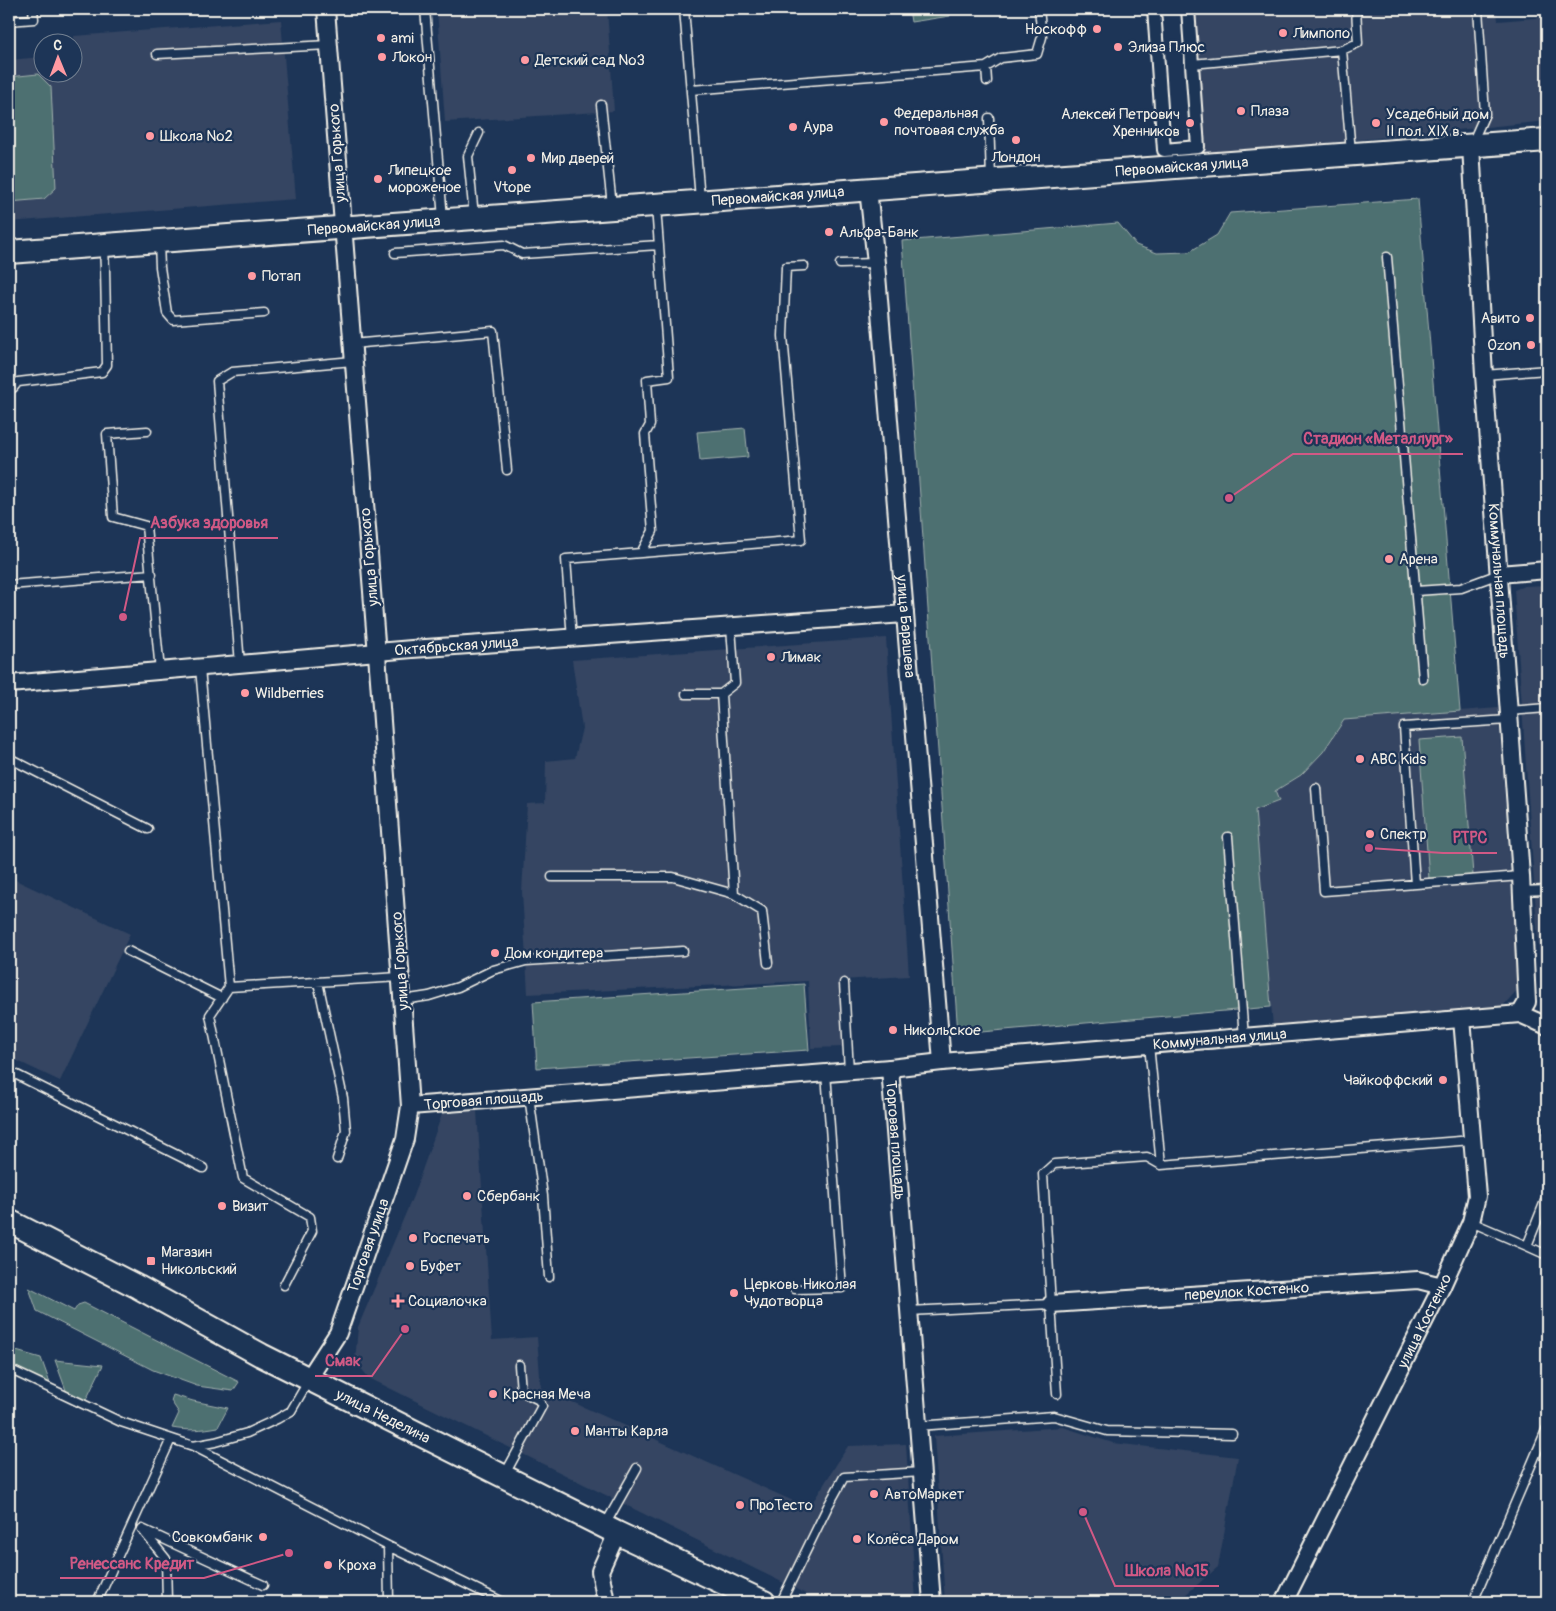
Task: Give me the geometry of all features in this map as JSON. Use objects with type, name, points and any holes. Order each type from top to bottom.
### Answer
[{"type":"main road","name":"Первомайская улица","points":[[9,252],[1547,140]]},
{"type":"main road","name":"улица Неделина","points":[[9,1221],[138,1287],[261,1355],[611,1530],[764,1602]]},
{"type":"street","name":"улица Горького","points":[[326,9],[410,1106]]},
{"type":"street","points":[[1154,9],[1164,150],[1198,147],[1188,9]]},
{"type":"street","name":"Коммунальная площадь","points":[[1471,146],[1484,375],[1521,884],[1527,1002],[1520,1014]]},
{"type":"street","name":"улица Барашева","points":[[868,189],[876,263],[942,1062]]},
{"type":"street","points":[[1499,574],[1547,570]]},
{"type":"street","name":"Октябрьская улица","points":[[9,684],[412,649],[905,614]]},
{"type":"street","name":"Коммунальная улица","points":[[890,1068],[942,1062],[1520,1014],[1547,1026]]},
{"type":"street","name":"улица Костенко","points":[[1284,1602],[1442,1286],[1471,1222],[1477,1196],[1462,1019]]},
{"type":"street","name":"Торговая площадь","points":[[410,1106],[890,1068],[932,1602]]},
{"type":"street","name":"Торговая улица","points":[[309,1378],[338,1333],[405,1139],[410,1106]]},
{"type":"street","name":"переулок Костенко","points":[[1051,1304],[1418,1280],[1442,1286]]},
{"type":"street","points":[[606,1602],[600,1571],[611,1530]]},
{"type":"lane","points":[[9,21],[34,19],[33,9]]},
{"type":"lane","points":[[425,9],[443,221]]},
{"type":"lane","points":[[684,9],[701,202]]},
{"type":"lane","points":[[692,90],[986,67],[1001,58],[1037,54],[1042,37],[1039,9]]},
{"type":"lane","points":[[1192,64],[1342,50],[1358,43],[1356,9]]},
{"type":"lane","points":[[1471,146],[1485,114],[1478,9]]},
{"type":"lane","points":[[157,54],[329,45]]},
{"type":"lane","points":[[1342,50],[1351,154]]},
{"type":"lane","points":[[986,67],[987,81]]},
{"type":"lane","points":[[601,105],[612,208]]},
{"type":"lane","points":[[989,118],[992,180]]},
{"type":"lane","points":[[474,218],[468,156],[479,134]]},
{"type":"lane","points":[[641,553],[652,531],[645,434],[650,425],[647,380],[669,377],[656,205]]},
{"type":"lane","points":[[159,241],[160,267],[167,313],[173,320],[264,313]]},
{"type":"lane","points":[[395,253],[504,245],[522,254],[658,244]]},
{"type":"lane","points":[[9,388],[13,388],[18,382],[102,372],[107,365],[103,245]]},
{"type":"lane","points":[[1387,257],[1423,679]]},
{"type":"lane","points":[[840,264],[876,263]]},
{"type":"lane","points":[[572,639],[566,559],[801,540],[783,336],[786,267],[804,266]]},
{"type":"lane","points":[[352,344],[493,331],[507,470]]},
{"type":"lane","points":[[240,664],[216,381],[232,372],[353,361]]},
{"type":"lane","points":[[1484,375],[1547,370]]},
{"type":"lane","points":[[147,431],[107,434],[113,517],[146,526],[160,671]]},
{"type":"lane","points":[[9,585],[152,574]]},
{"type":"lane","points":[[1416,591],[1461,588],[1499,574]]},
{"type":"lane","points":[[686,694],[721,694],[735,683],[732,627]]},
{"type":"lane","points":[[200,668],[229,987],[210,1015],[242,1178],[310,1217],[312,1231],[284,1285]]},
{"type":"lane","points":[[721,694],[734,894]]},
{"type":"lane","points":[[1415,884],[1404,727],[1508,715],[1547,708]]},
{"type":"lane","points":[[9,758],[148,829]]},
{"type":"lane","points":[[1316,788],[1324,891],[1415,884],[1521,884],[1547,890]]},
{"type":"lane","points":[[1228,837],[1244,1037]]},
{"type":"lane","points":[[552,877],[673,877],[734,894],[762,911],[768,963]]},
{"type":"lane","points":[[128,951],[222,998]]},
{"type":"lane","points":[[403,1000],[429,996],[458,987],[493,970],[526,961],[683,951]]},
{"type":"lane","points":[[229,987],[400,977]]},
{"type":"lane","points":[[318,982],[343,1098],[346,1131],[337,1159]]},
{"type":"lane","points":[[844,983],[849,1071]]},
{"type":"lane","points":[[1149,1045],[1161,1165]]},
{"type":"lane","points":[[9,1071],[203,1168]]},
{"type":"lane","points":[[795,1289],[842,1288],[826,1073]]},
{"type":"lane","points":[[529,1096],[543,1196],[548,1277]]},
{"type":"lane","points":[[1057,1394],[1042,1174],[1054,1164],[1147,1157],[1161,1165],[1472,1140]]},
{"type":"lane","points":[[1527,1246],[1547,1196]]},
{"type":"lane","points":[[1471,1222],[1547,1255]]},
{"type":"lane","points":[[909,1311],[1051,1304]]},
{"type":"lane","points":[[504,1476],[542,1406],[540,1400],[521,1391],[519,1365]]},
{"type":"lane","points":[[9,1369],[122,1422],[193,1446],[388,1546],[503,1602]]},
{"type":"lane","points":[[193,1446],[247,1433],[291,1411],[309,1378]]},
{"type":"lane","points":[[918,1426],[1054,1416],[1108,1432],[1232,1434]]},
{"type":"lane","points":[[1473,1602],[1547,1428]]},
{"type":"lane","points":[[96,1602],[171,1438]]},
{"type":"lane","points":[[611,1530],[636,1468]]},
{"type":"lane","points":[[781,1602],[844,1477],[922,1472]]},
{"type":"lane","points":[[134,1521],[166,1559],[167,1602]]},
{"type":"lane","points":[[142,1530],[263,1585]]},
{"type":"lane","points":[[388,1546],[389,1602]]},
{"type":"shaded area","name":"Детский сад №3","points":[[437,9],[607,9],[614,111],[445,122]]},
{"type":"shaded area","points":[[1194,9],[1497,9],[1498,21],[1547,17],[1547,121],[1205,155]]},
{"type":"shaded area","name":"Школа №2","points":[[281,20],[296,199],[9,222],[9,60],[32,58],[32,82],[82,82],[82,35]]},
{"type":"shaded area","points":[[1547,585],[1547,1019],[1543,1014],[1514,590],[1524,586]]},
{"type":"shaded area","points":[[886,638],[909,976],[841,980],[844,1047],[811,1048],[808,981],[528,994],[522,892],[527,804],[545,803],[546,761],[575,758],[582,728],[572,660]]},
{"type":"shaded area","points":[[1498,708],[1519,988],[1501,1008],[1273,1027],[1255,810],[1278,801],[1275,791],[1301,775],[1323,752],[1344,720]]},
{"type":"shaded area","points":[[9,877],[130,934],[60,1081],[9,1057]]},
{"type":"shaded area","points":[[477,1111],[492,1340],[537,1337],[541,1388],[809,1508],[848,1446],[906,1444],[916,1602],[822,1602],[369,1378],[355,1361],[358,1327],[413,1196],[442,1114]]},
{"type":"shaded area","points":[[1063,1427],[1113,1443],[1238,1457],[1218,1567],[1177,1602],[945,1602],[934,1436]]},
{"type":"green space","points":[[909,9],[949,9],[950,16],[911,22]]},
{"type":"green space","points":[[32,75],[32,82],[46,82],[51,87],[56,188],[44,199],[9,202],[9,77]]},
{"type":"green space","points":[[1418,199],[1460,711],[1344,720],[1323,752],[1301,775],[1275,791],[1279,801],[1255,810],[1271,1007],[958,1034],[902,241],[1118,223],[1136,245],[1157,253],[1189,252],[1217,235],[1230,213]]},
{"type":"green space","points":[[745,428],[748,457],[700,461],[697,432]]},
{"type":"green space","points":[[1462,737],[1473,875],[1429,879],[1419,740]]},
{"type":"green space","points":[[804,984],[809,1050],[537,1068],[533,1002]]},
{"type":"green space","points":[[29,1288],[74,1311],[78,1305],[84,1303],[239,1382],[233,1391],[197,1386],[153,1370],[37,1311]]},
{"type":"green space","points":[[9,1349],[41,1358],[51,1386],[9,1366]]},
{"type":"green space","points":[[55,1360],[103,1365],[85,1402],[67,1393]]},
{"type":"green space","points":[[173,1395],[228,1408],[218,1427],[195,1430],[172,1428],[179,1413],[171,1401]]},
{"type":"place","name":"Носкофф","points":[[1097,29]]},
{"type":"place","name":"Лимпопо","points":[[1283,33]]},
{"type":"place","name":"ami","points":[[381,38]]},
{"type":"place","name":"Элиза Плюс","points":[[1118,47]]},
{"type":"place","name":"Локон","points":[[382,57]]},
{"type":"place","name":"Детский сад №3","points":[[525,60]]},
{"type":"place","name":"Плаза","points":[[1241,111]]},
{"type":"place","name":"Федеральная почтовая служба","points":[[884,122]]},
{"type":"place","name":"Алексей Петрович Хренников","points":[[1190,123]]},
{"type":"place","name":"Усадебный дом II пол. XIX в.","points":[[1376,123]]},
{"type":"place","name":"Аура","points":[[793,127]]},
{"type":"place","name":"Школа №2","points":[[150,136]]},
{"type":"place","name":"Лондон","points":[[1016,140]]},
{"type":"place","name":"Мир дверей","points":[[531,158]]},
{"type":"place","name":"Vtope","points":[[512,170]]},
{"type":"place","name":"Липецкое мороженое","points":[[378,179]]},
{"type":"place","name":"Альфа-Банк","points":[[829,232]]},
{"type":"place","name":"Потап","points":[[252,276]]},
{"type":"place","name":"Авито","points":[[1530,318]]},
{"type":"place","name":"Ozon","points":[[1531,345]]},
{"type":"place","name":"Стадион «Металлург»","points":[[1229,498]]},
{"type":"place","name":"Арена","points":[[1389,559]]},
{"type":"place","name":"Азбука здоровья","points":[[123,617]]},
{"type":"place","name":"Лимак","points":[[771,657]]},
{"type":"place","name":"Wildberries","points":[[245,693]]},
{"type":"place","name":"ABC Kids","points":[[1360,759]]},
{"type":"place","name":"Спектр","points":[[1370,834]]},
{"type":"place","name":"РТРС","points":[[1369,848]]},
{"type":"place","name":"Дом кондитера","points":[[495,953]]},
{"type":"place","name":"Никольское","points":[[893,1030]]},
{"type":"place","name":"Чайкоффский","points":[[1443,1080]]},
{"type":"place","name":"Сбербанк","points":[[467,1196]]},
{"type":"place","name":"Визит","points":[[222,1206]]},
{"type":"place","name":"Роспечать","points":[[413,1238]]},
{"type":"place","name":"Магазин Никольский","points":[[151,1261]]},
{"type":"place","name":"Буфет","points":[[410,1266]]},
{"type":"place","name":"Церковь Николая Чудотворца","points":[[734,1293]]},
{"type":"place","name":"Социалочка","points":[[398,1301]]},
{"type":"place","name":"Смак","points":[[405,1329]]},
{"type":"place","name":"Красная Меча","points":[[493,1394]]},
{"type":"place","name":"Манты Карла","points":[[575,1431]]},
{"type":"place","name":"АвтоМаркет","points":[[874,1494]]},
{"type":"place","name":"ПроТесто","points":[[740,1505]]},
{"type":"place","name":"Школа №15","points":[[1083,1512]]},
{"type":"place","name":"Совкомбанк","points":[[263,1537]]},
{"type":"place","name":"Колёса Даром","points":[[857,1539]]},
{"type":"place","name":"Ренессанс Кредит","points":[[289,1553]]},
{"type":"place","name":"Кроха","points":[[328,1565]]}]
